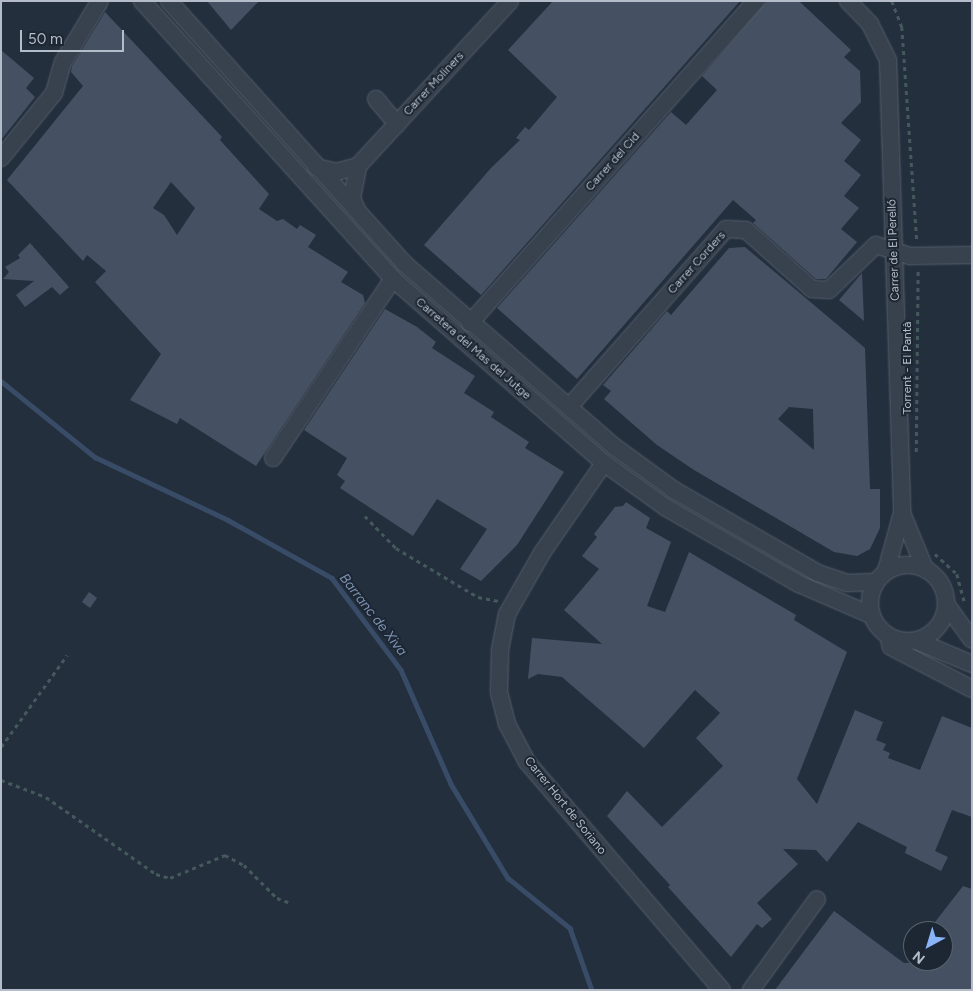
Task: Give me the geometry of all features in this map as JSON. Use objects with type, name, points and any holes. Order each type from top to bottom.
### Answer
[{"type":"street","points":[[1,158],[54,92],[64,62],[100,1]]},
{"type":"street","name":"Carretera del Mas del Jutge","points":[[142,1],[393,280],[604,463],[665,507],[791,579],[871,615]]},
{"type":"street","name":"Carretera del Mas del Jutge","points":[[169,1],[404,264],[470,324],[615,447],[674,490],[818,573],[847,583],[880,577]]},
{"type":"street","name":"Carrer Moliners","points":[[358,166],[510,1]]},
{"type":"street","name":"Carrer del Cid","points":[[470,324],[756,1]]},
{"type":"street","name":"Carrer de El Perelló","points":[[853,3],[870,24],[888,60],[902,512]]},
{"type":"street","points":[[376,99],[397,124]]},
{"type":"street","points":[[316,167],[336,172],[358,166],[352,198],[359,214]]},
{"type":"street","name":"Carrer Corders","points":[[568,407],[726,229],[746,230],[812,289],[829,290],[876,245],[893,250]]},
{"type":"street","points":[[893,250],[918,256],[972,255]]},
{"type":"street","points":[[273,458],[393,280]]},
{"type":"street","name":"Carrer Hort de Soriano","points":[[604,463],[570,510],[512,604],[500,651],[499,692],[507,724],[527,762],[722,990]]},
{"type":"street","points":[[902,512],[925,568],[936,577],[944,590],[946,604],[938,628],[917,641]]},
{"type":"street","points":[[902,512],[880,577],[870,593],[871,615],[878,628],[889,637],[903,642],[917,641],[972,664]]},
{"type":"street","points":[[880,577],[898,566],[925,568]]},
{"type":"street","points":[[946,604],[972,640]]},
{"type":"street","points":[[889,637],[890,648],[972,689]]},
{"type":"street","points":[[751,990],[817,900]]},
{"type":"path","name":"Torrent - El Pantà","points":[[892,1],[902,27],[918,256],[916,461]]},
{"type":"path","points":[[365,516],[396,548],[442,578],[478,596],[512,604]]},
{"type":"path","points":[[930,551],[944,560],[957,574],[965,606]]},
{"type":"path","points":[[1,747],[67,655]]},
{"type":"path","points":[[1,780],[46,797],[156,874],[170,878],[225,855],[244,865],[277,898],[291,902]]},
{"type":"building","points":[[207,1],[259,1],[231,30]]},
{"type":"building","points":[[553,1],[740,1],[481,295],[424,245],[491,168],[520,140],[516,138],[525,127],[529,130],[557,97],[508,50]]},
{"type":"building","points":[[767,1],[799,1],[851,50],[844,57],[860,71],[861,102],[841,123],[861,140],[844,161],[861,175],[844,196],[859,208],[841,229],[857,242],[826,279],[816,279],[753,223],[756,220],[733,200],[577,379],[497,308],[671,112],[686,125],[717,90],[702,76]]},
{"type":"building","points":[[105,12],[222,137],[220,140],[269,194],[259,209],[277,221],[283,219],[297,229],[300,225],[316,235],[308,247],[348,272],[341,282],[363,295],[365,303],[256,466],[180,418],[177,424],[130,400],[161,354],[95,282],[106,271],[87,255],[83,261],[7,180],[83,86],[71,72],[72,66]],"holes":[[[171,182],[195,208],[177,235],[164,215],[153,208]]]},
{"type":"building","points":[[1,50],[34,78],[26,88],[35,97],[1,140]]},
{"type":"building","points":[[30,243],[69,287],[60,295],[52,287],[25,307],[16,295],[34,281],[3,279],[9,272],[5,267],[20,258],[18,255]]},
{"type":"building","points":[[745,247],[865,348],[870,489],[880,489],[880,528],[870,549],[857,556],[834,552],[694,470],[657,445],[604,399],[611,391],[603,385],[667,311],[671,315],[729,248]],"holes":[[[789,407],[813,409],[814,450],[778,419]]]},
{"type":"building","points":[[862,273],[864,321],[839,300]]},
{"type":"building","points":[[385,309],[417,327],[436,342],[432,348],[475,376],[464,393],[494,412],[491,417],[529,442],[525,448],[564,472],[517,545],[481,581],[460,569],[487,529],[437,499],[413,536],[340,488],[345,481],[337,475],[347,458],[304,430]]},
{"type":"building","points":[[626,502],[650,518],[646,528],[671,542],[647,606],[665,612],[689,552],[796,615],[794,620],[847,652],[797,779],[817,804],[855,710],[883,722],[876,740],[886,744],[883,750],[890,753],[888,758],[920,770],[942,716],[972,728],[972,817],[952,810],[935,851],[948,857],[941,871],[905,853],[907,847],[858,822],[827,862],[816,850],[783,849],[798,864],[757,903],[772,919],[762,928],[757,924],[731,957],[668,887],[670,885],[607,816],[627,791],[662,827],[723,766],[696,738],[720,713],[695,690],[644,748],[562,677],[538,674],[528,679],[532,638],[602,644],[564,610],[599,569],[582,556],[597,537],[594,534],[615,507],[623,506]]},
{"type":"building","points":[[89,592],[97,598],[90,608],[82,602]]},
{"type":"building","points":[[963,886],[972,889],[972,990],[775,990],[834,911],[903,962],[903,971],[953,971],[953,921],[936,921]]},
{"type":"waterway","name":"Barranc de Xiva","points":[[1,381],[95,457],[228,520],[332,578],[401,670],[451,784],[508,878],[570,928],[592,990]]}]
